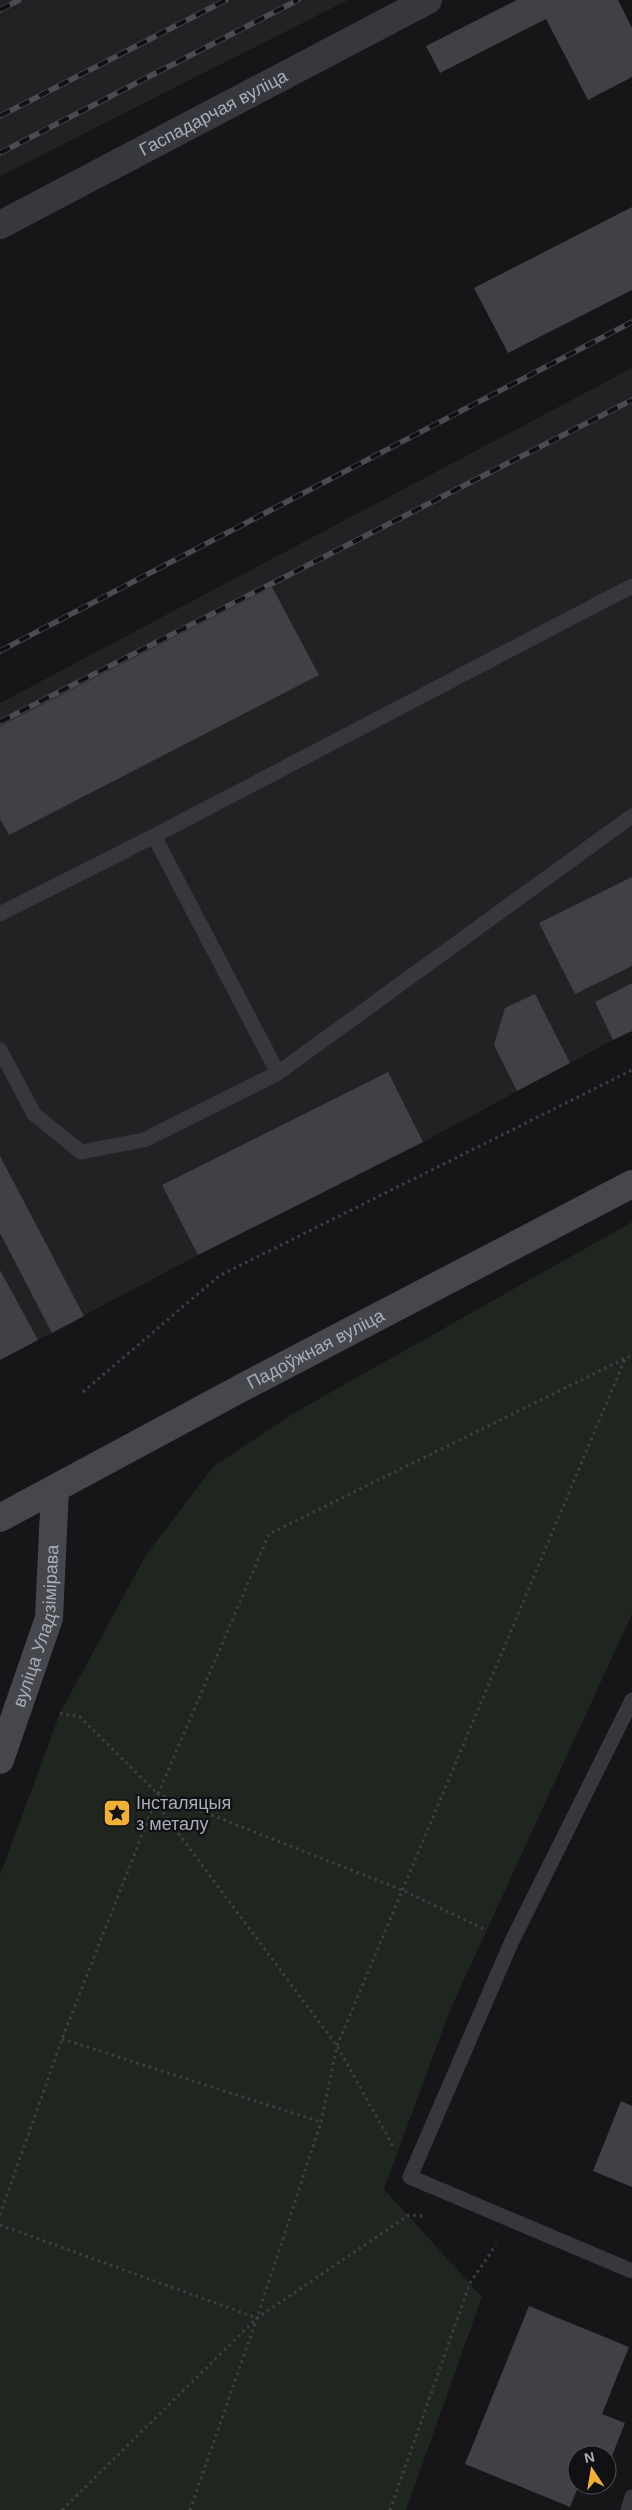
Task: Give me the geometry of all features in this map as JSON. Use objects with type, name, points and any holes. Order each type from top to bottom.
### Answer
[{"type":"main road","name":"Падоўжная вуліца","points":[[0,1518],[256,1380],[632,1184]]},
{"type":"main road","name":"вуліца Уладзімірава","points":[[0,1760],[49,1618],[55,1489]]},
{"type":"street","name":"Гаспадарчая вуліца","points":[[0,225],[428,0]]},
{"type":"lane","points":[[0,914],[154,836],[632,586]]},
{"type":"lane","points":[[0,1050],[34,1114],[81,1152],[144,1140],[278,1072],[632,816]]},
{"type":"lane","points":[[154,836],[278,1072]]},
{"type":"lane","points":[[632,1700],[511,1943],[410,2177],[512,2222],[632,2271]]},
{"type":"lane","points":[[628,2510],[632,2497]]},
{"type":"path","points":[[83,1392],[219,1276],[632,1070]]},
{"type":"path","points":[[0,2215],[62,2040],[158,1794],[269,1534],[632,1355]]},
{"type":"path","points":[[190,2510],[257,2318],[321,2122],[337,2046],[625,1359]]},
{"type":"path","points":[[60,1713],[80,1717],[158,1794],[402,1890],[511,1943]]},
{"type":"path","points":[[155,1802],[337,2046],[410,2177]]},
{"type":"path","points":[[62,2040],[321,2122]]},
{"type":"path","points":[[62,2510],[257,2318],[409,2215],[428,2216]]},
{"type":"path","points":[[390,2510],[470,2283],[512,2222]]},
{"type":"path","points":[[0,2225],[257,2318]]},
{"type":"shaded area","points":[[0,0],[348,0],[0,176]]},
{"type":"shaded area","points":[[632,368],[632,983],[595,1002],[613,1040],[423,1142],[198,1255],[0,1360],[0,703]]},
{"type":"shaded area","points":[[632,1222],[632,1614],[450,2010],[384,2189],[482,2297],[406,2510],[0,2510],[0,1875],[60,1713],[146,1555],[213,1467],[294,1413]]},
{"type":"building","points":[[517,0],[618,0],[632,28],[632,77],[588,100],[546,19],[440,73],[426,46]]},
{"type":"building","points":[[632,207],[632,290],[508,353],[474,288]]},
{"type":"building","points":[[272,587],[319,675],[9,835],[0,819],[0,726]]},
{"type":"building","points":[[632,877],[632,966],[575,994],[539,923]]},
{"type":"building","points":[[632,983],[632,1031],[613,1040],[595,1002]]},
{"type":"building","points":[[535,994],[570,1063],[517,1091],[494,1045],[505,1008]]},
{"type":"building","points":[[388,1072],[423,1142],[198,1255],[162,1185]]},
{"type":"building","points":[[0,1156],[84,1316],[52,1333],[0,1233]]},
{"type":"building","points":[[0,1270],[38,1340],[0,1360]]},
{"type":"building","points":[[621,2101],[632,2106],[632,2187],[593,2171]]},
{"type":"building","points":[[529,2306],[629,2347],[602,2414],[625,2423],[616,2445],[567,2445],[567,2495],[575,2495],[570,2507],[465,2464]]},
{"type":"railway","points":[[0,10],[19,0]]},
{"type":"railway","points":[[0,116],[226,0]]},
{"type":"railway","points":[[0,153],[298,0]]},
{"type":"railway","points":[[0,651],[632,322]]},
{"type":"railway","points":[[0,722],[632,400]]},
{"type":"place","name":"Інсталяцыя з металу","points":[[117,1813]]}]
